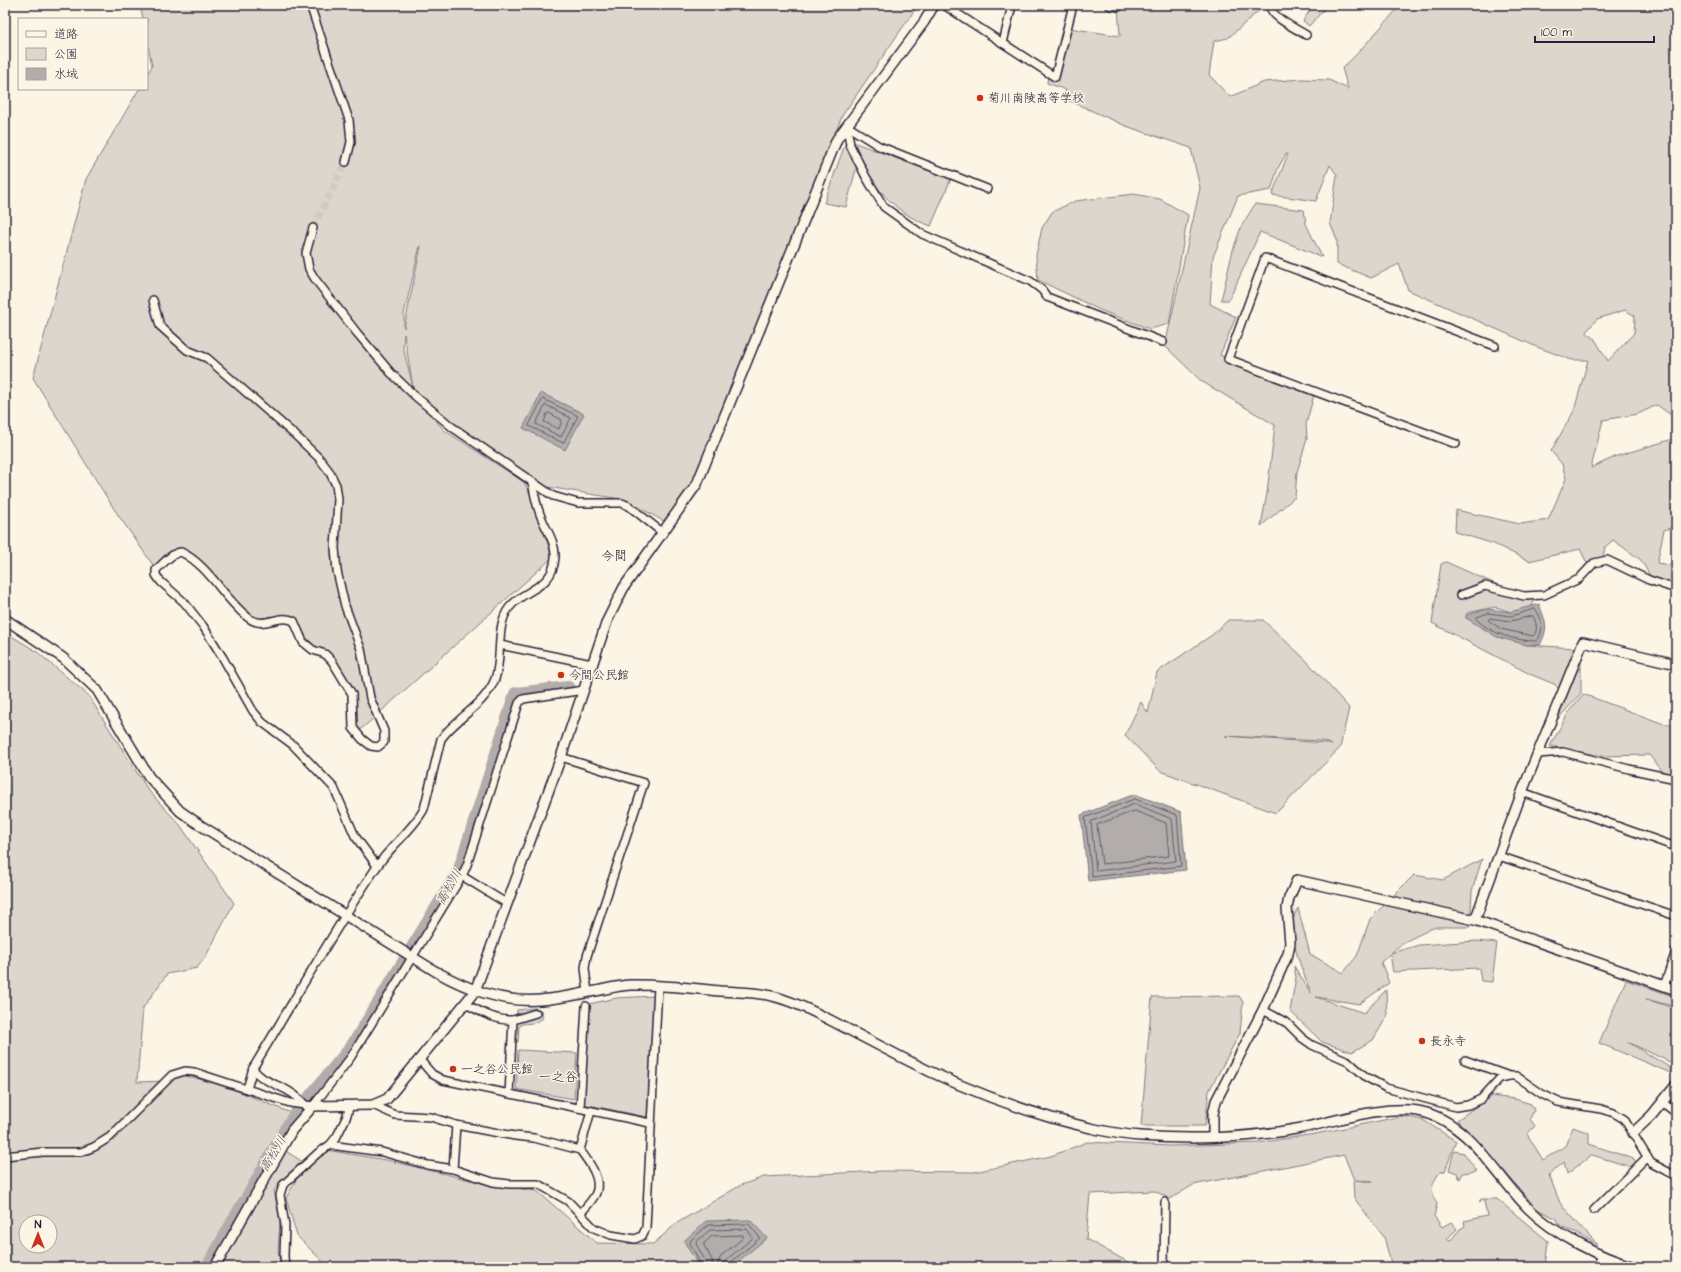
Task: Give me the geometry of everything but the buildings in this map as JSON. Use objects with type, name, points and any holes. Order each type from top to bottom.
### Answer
[{"type":"street","points":[[310,5],[349,120],[351,142],[346,162]]},
{"type":"street","points":[[5,1156],[43,1152],[80,1152],[94,1147],[110,1137],[172,1075],[185,1071],[194,1072],[247,1089],[310,1106],[373,1105],[387,1099],[466,1004],[475,991],[561,757],[614,604],[624,587],[697,484],[837,139],[924,22],[934,5]]},
{"type":"street","points":[[944,5],[1055,77],[1073,5]]},
{"type":"street","points":[[1003,43],[1012,5]]},
{"type":"street","points":[[1109,5],[1118,7],[1121,5]]},
{"type":"street","points":[[1269,5],[1270,10],[1283,21],[1306,35]]},
{"type":"street","points":[[847,126],[879,146],[987,189]]},
{"type":"street","points":[[847,126],[850,145],[884,207],[922,234],[1030,281],[1042,290],[1047,297],[1163,342]]},
{"type":"street","points":[[313,228],[306,253],[309,269],[357,333],[391,373],[415,396],[452,428],[553,496],[578,504],[622,503],[629,506],[663,533]]},
{"type":"street","points":[[1456,444],[1228,359],[1265,258],[1495,346]]},
{"type":"street","points":[[153,300],[160,326],[187,350],[207,358],[295,435],[319,458],[329,471],[336,485],[338,499],[335,548],[337,572],[346,606],[361,649],[370,698],[384,731],[384,742],[378,747],[371,746],[362,739],[353,728],[352,694],[332,661],[325,654],[313,650],[303,642],[294,621],[288,618],[261,623],[251,620],[234,604],[199,563],[181,552],[174,554],[156,570],[156,575],[161,582],[184,602],[203,626],[253,711],[262,722],[293,745],[334,788],[355,836],[377,866]]},
{"type":"street","points":[[247,1089],[253,1068],[377,866],[395,843],[419,818],[424,809],[441,739],[447,731],[489,691],[498,667],[502,623],[506,612],[512,604],[541,585],[550,575],[554,565],[554,546],[539,513],[532,482]]},
{"type":"street","points":[[1461,595],[1485,586],[1524,596],[1544,594],[1579,579],[1594,563],[1607,560],[1649,580],[1676,589]]},
{"type":"street","points":[[5,619],[63,658],[97,690],[149,777],[180,811],[200,825],[459,985],[475,991],[502,997],[538,1000],[630,985],[771,995],[807,1008],[921,1068],[960,1086],[995,1100],[1073,1124],[1113,1133],[1184,1138],[1213,1137],[1292,1130],[1397,1109],[1420,1112],[1438,1117],[1453,1126],[1477,1148],[1531,1211],[1553,1228],[1601,1256],[1635,1267]]},
{"type":"street","points":[[1475,920],[1522,792],[1583,642],[1676,664]]},
{"type":"street","points":[[500,645],[592,664]]},
{"type":"street","points":[[215,1267],[292,1130],[351,1057],[409,955],[462,876],[470,858],[518,703],[523,699],[584,690]]},
{"type":"street","points":[[1538,754],[1563,752],[1676,779]]},
{"type":"street","points":[[561,757],[644,783],[587,956],[585,968],[588,993]]},
{"type":"street","points":[[1522,792],[1676,847]]},
{"type":"street","points":[[1499,856],[1676,916]]},
{"type":"street","points":[[462,876],[506,904]]},
{"type":"street","points":[[1213,1137],[1213,1114],[1216,1101],[1263,1010],[1288,954],[1290,943],[1287,908],[1289,898],[1297,880],[1475,920],[1676,990]]},
{"type":"street","points":[[1664,986],[1676,951]]},
{"type":"street","points":[[330,1145],[382,1152],[453,1169],[493,1182],[509,1184],[538,1184],[568,1201],[594,1228],[611,1235],[635,1239],[642,1236],[646,1228],[650,1123],[658,986]]},
{"type":"street","points":[[466,1004],[491,1017],[505,1021],[536,1013]]},
{"type":"street","points":[[580,1108],[586,1006]]},
{"type":"street","points":[[1263,1010],[1287,1023],[1302,1038],[1312,1045],[1348,1061],[1366,1077],[1386,1088],[1456,1107],[1468,1105],[1481,1099],[1500,1078],[1516,1076],[1542,1094],[1558,1102],[1614,1112],[1624,1119],[1651,1163],[1676,1176]]},
{"type":"street","points":[[509,1094],[513,1020]]},
{"type":"street","points":[[420,1060],[432,1074],[443,1080],[650,1123]]},
{"type":"street","points":[[1465,1060],[1509,1076]]},
{"type":"street","points":[[253,1068],[257,1075],[290,1092],[310,1106]]},
{"type":"street","points":[[1632,1133],[1652,1115],[1676,1085]]},
{"type":"street","points":[[1662,1102],[1676,1113]]},
{"type":"street","points":[[285,1267],[285,1225],[280,1195],[283,1185],[330,1145],[337,1136],[346,1118],[350,1105]]},
{"type":"street","points":[[373,1105],[395,1115],[431,1117],[456,1124],[516,1136],[534,1138],[580,1150],[591,1165],[597,1181],[596,1193],[580,1214]]},
{"type":"street","points":[[580,1150],[591,1111]]},
{"type":"street","points":[[453,1169],[456,1124]]},
{"type":"street","points":[[1594,1210],[1647,1157]]},
{"type":"street","points":[[1164,1267],[1165,1202]]},
{"type":"street","points":[[1597,1267],[1601,1256]]},
{"type":"green space","points":[[140,5],[918,5],[842,116],[693,487],[663,521],[627,500],[547,487],[416,398],[444,430],[524,482],[538,509],[552,558],[357,733],[352,694],[294,621],[261,623],[244,611],[181,552],[153,565],[114,509],[33,378],[86,179],[138,90],[148,90],[148,73],[152,66],[148,45],[148,18],[143,18]],"holes":[[[421,246],[404,328],[404,314]],[[404,334],[413,387],[403,347]]]},
{"type":"green space","points":[[1120,5],[1261,5],[1262,8],[1228,38],[1214,41],[1209,75],[1230,97],[1264,82],[1301,79],[1329,80],[1348,89],[1342,68],[1354,57],[1401,5],[1676,5],[1676,414],[1671,415],[1657,405],[1638,414],[1603,420],[1591,468],[1617,456],[1676,438],[1676,526],[1664,530],[1657,563],[1676,566],[1676,585],[1650,576],[1641,560],[1613,540],[1605,547],[1603,558],[1587,563],[1580,549],[1529,561],[1494,544],[1455,532],[1456,510],[1520,524],[1548,520],[1566,479],[1562,464],[1551,451],[1574,411],[1588,360],[1572,360],[1537,347],[1408,290],[1399,264],[1371,278],[1337,264],[1337,240],[1330,223],[1337,175],[1330,165],[1316,201],[1272,195],[1288,154],[1286,154],[1278,168],[1271,190],[1238,196],[1213,257],[1210,304],[1236,317],[1220,355],[1314,395],[1306,424],[1307,439],[1297,472],[1295,497],[1261,526],[1267,493],[1275,425],[1201,381],[1165,346],[1200,188],[1191,148],[1126,126],[1061,97],[1066,90],[1047,83],[1048,74],[1055,76],[1069,28],[1120,36],[1118,7]],"holes":[[[1625,310],[1635,316],[1634,333],[1608,361],[1594,338],[1586,332],[1597,319]]]},
{"type":"green space","points":[[1313,5],[1328,5],[1309,26],[1303,21]]},
{"type":"green space","points":[[853,142],[951,179],[931,226],[907,215],[898,208],[881,192],[858,162],[846,207],[824,203],[845,144],[850,145]]},
{"type":"green space","points":[[1134,194],[1160,199],[1188,215],[1169,324],[1150,329],[1102,311],[1038,280],[1036,255],[1042,228],[1052,212],[1075,201]]},
{"type":"green space","points":[[1255,204],[1304,210],[1306,224],[1322,257],[1260,232],[1229,300],[1221,300],[1233,250],[1241,227]]},
{"type":"green space","points":[[1446,562],[1518,594],[1536,596],[1530,609],[1524,616],[1495,607],[1467,613],[1466,618],[1527,645],[1575,648],[1559,689],[1554,684],[1532,675],[1432,623],[1441,564]]},
{"type":"green space","points":[[1228,620],[1263,620],[1305,659],[1349,708],[1340,748],[1276,813],[1160,771],[1125,735],[1141,702],[1148,713],[1157,672],[1212,635]],"holes":[[[1225,736],[1322,741],[1332,745],[1325,743]]]},
{"type":"green space","points":[[5,632],[36,651],[88,695],[148,790],[180,825],[234,903],[206,956],[197,968],[167,974],[143,1008],[137,1082],[166,1081],[182,1075],[231,1088],[291,1113],[255,1172],[236,1231],[284,1150],[303,1162],[274,1190],[280,1221],[278,1252],[281,1267],[5,1267]]},
{"type":"green space","points":[[1581,661],[1581,693],[1557,720]]},
{"type":"green space","points":[[1583,694],[1664,724],[1676,724],[1676,777],[1665,774],[1649,755],[1602,756],[1550,746],[1570,710]]},
{"type":"green space","points":[[1482,859],[1472,891],[1470,927],[1435,927],[1404,942],[1391,953],[1419,945],[1476,941],[1497,943],[1492,982],[1481,981],[1479,968],[1393,972],[1390,954],[1381,962],[1389,983],[1359,1004],[1316,997],[1364,1013],[1386,990],[1387,1016],[1373,1040],[1352,1052],[1322,1042],[1290,1011],[1296,977],[1294,966],[1311,993],[1299,962],[1293,938],[1294,917],[1298,908],[1310,954],[1343,973],[1357,956],[1370,919],[1414,875],[1443,880]]},
{"type":"green space","points":[[1626,980],[1676,997],[1676,1007],[1646,999],[1676,1009],[1676,1055],[1672,1063],[1628,1042],[1669,1067],[1673,1074],[1599,1043]]},
{"type":"green space","points":[[654,996],[647,1117],[583,1104],[589,1004],[616,998]]},
{"type":"green space","points":[[1239,996],[1243,1002],[1240,1033],[1209,1091],[1205,1126],[1141,1126],[1152,997]]},
{"type":"green space","points":[[534,1008],[541,1010],[543,1016],[542,1019],[533,1023],[522,1024],[519,1027],[518,1042],[514,1042],[517,1010]]},
{"type":"green space","points":[[518,1050],[577,1053],[574,1099],[516,1089]]},
{"type":"green space","points":[[1491,1096],[1515,1099],[1531,1104],[1534,1110],[1530,1119],[1535,1126],[1527,1134],[1543,1160],[1565,1146],[1573,1127],[1589,1133],[1589,1144],[1634,1159],[1636,1163],[1631,1167],[1592,1155],[1567,1174],[1564,1162],[1549,1175],[1560,1203],[1597,1245],[1559,1224],[1557,1219],[1537,1209],[1477,1140],[1457,1120]]},
{"type":"green space","points":[[1403,1116],[1423,1120],[1456,1141],[1445,1171],[1440,1172],[1432,1187],[1433,1195],[1437,1204],[1434,1216],[1442,1227],[1451,1222],[1457,1229],[1447,1239],[1450,1241],[1460,1229],[1465,1226],[1464,1221],[1487,1216],[1484,1201],[1479,1202],[1481,1199],[1497,1199],[1548,1241],[1545,1267],[1392,1267],[1384,1237],[1354,1198],[1353,1181],[1373,1181],[1354,1180],[1344,1155],[1193,1185],[1170,1199],[1155,1191],[1090,1194],[1086,1239],[1137,1267],[671,1267],[668,1264],[670,1267],[328,1267],[297,1236],[286,1198],[296,1180],[326,1150],[386,1160],[491,1185],[537,1191],[597,1243],[653,1244],[677,1223],[741,1185],[764,1177],[883,1171],[974,1172],[1051,1156],[1087,1142],[1170,1146],[1258,1143],[1315,1134]]},
{"type":"green space","points":[[1454,1151],[1464,1153],[1477,1171],[1463,1173],[1460,1179],[1457,1173],[1449,1170]]},
{"type":"water","points":[[541,393],[584,414],[565,450],[523,428]]},
{"type":"water","points":[[1539,604],[1546,625],[1545,634],[1540,645],[1527,645],[1497,637],[1466,618],[1466,615],[1488,609],[1510,612]]},
{"type":"water","points":[[1135,794],[1181,812],[1186,870],[1088,881],[1081,815]]},
{"type":"water","points":[[750,1220],[767,1238],[731,1267],[699,1267],[684,1241],[706,1221]]},
{"type":"waterway","name":"高松川","points":[[307,1101],[352,1047],[459,872],[516,694],[568,688]]},
{"type":"waterway","name":"高松川","points":[[248,1197],[298,1111]]},
{"type":"waterway","name":"高松川","points":[[208,1267],[244,1203]]},
{"type":"tunnel","points":[[313,228],[346,162]]},
{"type":"place","name":"菊川南陵高等学校","points":[[980,98]]},
{"type":"place","name":"今間公民館","points":[[561,675]]},
{"type":"place","name":"長永寺","points":[[1422,1041]]},
{"type":"place","name":"一之谷公民館","points":[[453,1069]]},
{"type":"district","name":"今間","points":[[614,556]]},
{"type":"district","name":"一之谷","points":[[558,1077]]}]
